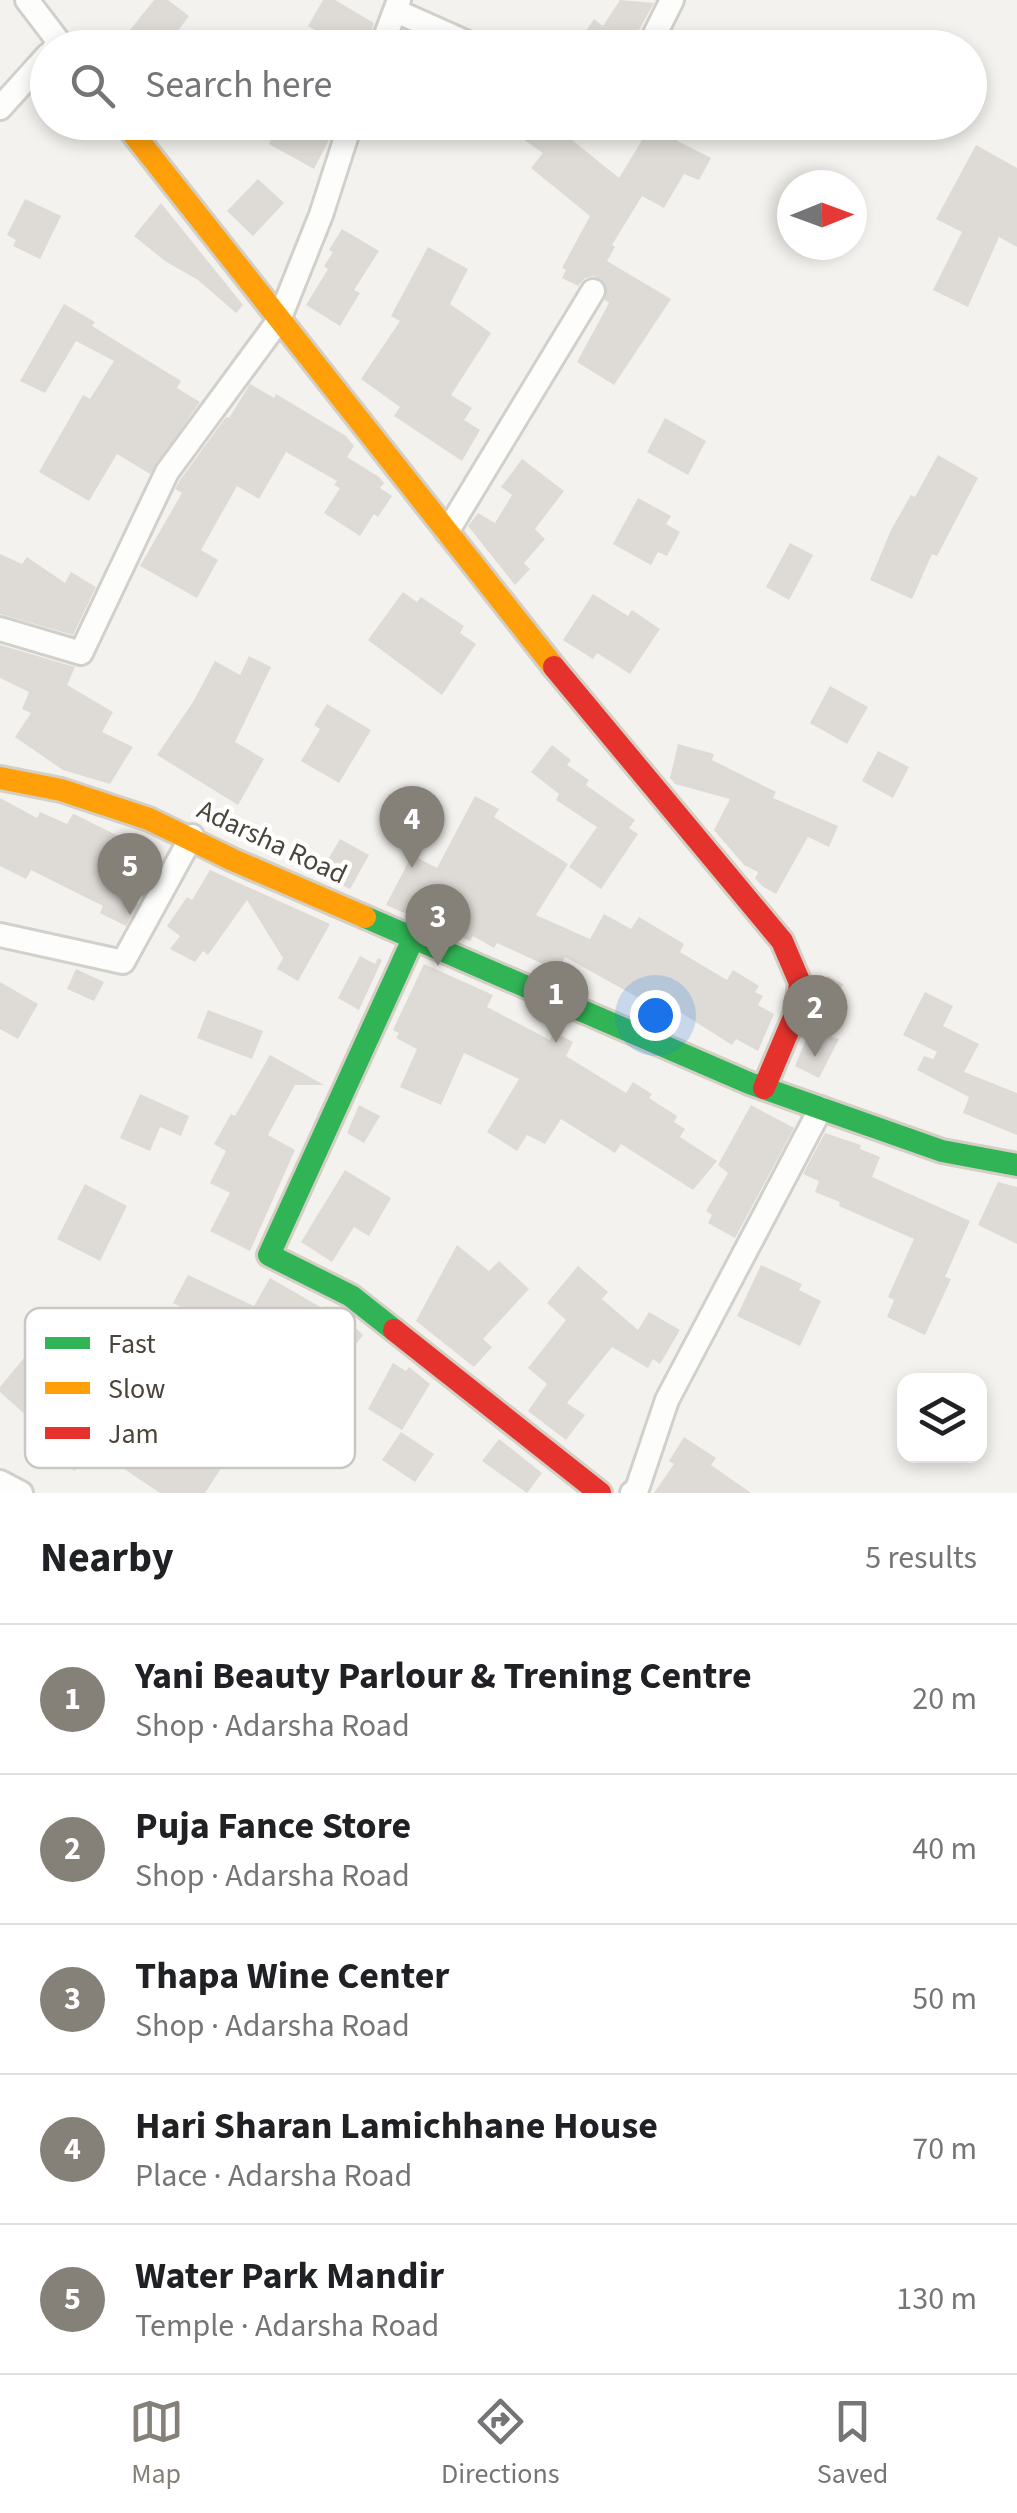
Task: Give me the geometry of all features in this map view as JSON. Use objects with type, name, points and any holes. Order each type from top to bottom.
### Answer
[{"type":"street","points":[[27,0],[45,30]]},
{"type":"street","points":[[657,30],[672,0]]},
{"type":"street","points":[[388,30],[397,5],[445,30]]},
{"type":"street","points":[[0,108],[30,76]]},
{"type":"street","points":[[138,140],[609,737],[782,941],[800,983],[788,1037],[764,1088]]},
{"type":"street","points":[[0,629],[81,653],[167,472],[279,320],[345,140]]},
{"type":"street","points":[[446,532],[594,292]]},
{"type":"street","name":"Adarsha Road","points":[[0,778],[74,791],[192,836],[232,860],[764,1088],[942,1151],[1017,1165]]},
{"type":"street","points":[[0,935],[124,962],[192,836]]},
{"type":"street","points":[[414,939],[269,1255],[352,1296],[600,1493]]},
{"type":"street","points":[[632,1493],[666,1400],[821,1108]]},
{"type":"street","points":[[0,1482],[21,1493]]},
{"type":"building","points":[[154,0],[168,0],[189,16],[178,30],[130,30]]},
{"type":"building","points":[[323,0],[335,0],[374,23],[372,30],[315,30],[308,26]]},
{"type":"building","points":[[620,0],[654,3],[639,30],[586,30],[594,19],[603,26]]},
{"type":"building","points":[[271,140],[329,140],[314,169],[269,144]]},
{"type":"building","points":[[524,140],[572,140],[619,178],[642,140],[676,140],[711,158],[699,180],[684,174],[664,208],[642,196],[612,245],[615,247],[607,261],[671,299],[614,385],[577,362],[609,303],[605,300],[606,285],[594,276],[585,278],[578,286],[562,278],[566,270],[562,268],[590,216],[531,168],[543,153]]},
{"type":"building","points":[[976,145],[1017,168],[1017,247],[999,237],[968,307],[933,290],[962,232],[936,219]]},
{"type":"building","points":[[258,179],[284,203],[253,236],[227,211]]},
{"type":"building","points":[[25,199],[61,216],[40,259],[13,246],[16,240],[7,235]]},
{"type":"building","points":[[161,203],[243,305],[236,313],[198,280],[165,261],[134,236]]},
{"type":"building","points":[[342,229],[379,251],[354,290],[360,293],[340,326],[306,305],[328,269],[324,266],[333,252],[329,250]]},
{"type":"building","points":[[428,247],[468,269],[450,304],[491,333],[451,395],[472,408],[464,420],[480,430],[462,461],[394,416],[400,407],[361,379],[400,321],[391,316]]},
{"type":"building","points":[[64,304],[181,381],[177,388],[200,402],[150,474],[117,454],[89,501],[39,472],[83,395],[90,399],[114,361],[76,341],[45,393],[20,381]]},
{"type":"building","points":[[250,384],[274,398],[276,394],[346,436],[354,446],[347,457],[379,477],[384,483],[380,488],[392,496],[360,536],[324,513],[340,488],[334,485],[337,481],[286,452],[259,499],[237,486],[201,550],[218,560],[197,598],[140,566],[182,493],[175,489],[180,480],[229,418]]},
{"type":"building","points":[[665,418],[706,441],[688,475],[647,452]]},
{"type":"building","points":[[938,455],[978,478],[937,556],[932,554],[912,599],[870,580],[891,530]]},
{"type":"building","points":[[522,459],[564,491],[535,529],[545,539],[524,563],[530,569],[515,585],[468,526],[478,513],[495,523],[512,495],[501,487]]},
{"type":"building","points":[[638,498],[671,516],[666,524],[680,532],[667,556],[658,552],[651,565],[613,544]]},
{"type":"building","points":[[790,543],[813,555],[789,600],[766,587]]},
{"type":"building","points":[[0,554],[22,564],[27,557],[65,583],[71,572],[96,587],[73,635],[0,614]]},
{"type":"building","points":[[403,592],[417,602],[421,597],[464,626],[460,633],[476,644],[442,695],[368,640]]},
{"type":"building","points":[[593,594],[628,616],[632,610],[660,629],[630,674],[597,653],[593,659],[563,640]]},
{"type":"building","points":[[0,645],[75,667],[67,685],[113,712],[102,732],[133,747],[110,784],[63,770],[15,737],[31,713],[22,709],[29,692],[0,678]]},
{"type":"building","points":[[249,656],[271,667],[235,742],[264,759],[238,805],[157,755],[215,661],[240,675]]},
{"type":"building","points":[[830,686],[868,707],[847,744],[810,723]]},
{"type":"building","points":[[327,704],[371,730],[339,783],[301,761],[320,729],[314,725]]},
{"type":"building","points":[[678,744],[714,754],[712,760],[776,792],[773,798],[838,826],[829,847],[808,837],[776,894],[762,886],[755,878],[758,872],[744,865],[714,830],[730,799],[675,784],[670,778]]},
{"type":"building","points":[[552,745],[571,760],[567,765],[589,780],[586,785],[635,820],[629,828],[638,834],[601,889],[569,867],[597,827],[556,800],[559,794],[531,772]]},
{"type":"building","points":[[878,751],[909,767],[893,798],[862,781]]},
{"type":"building","points":[[475,796],[499,809],[494,817],[568,864],[536,915],[590,939],[604,914],[631,929],[639,917],[684,944],[680,952],[727,980],[733,970],[759,986],[755,992],[763,996],[758,1005],[774,1014],[758,1051],[736,1039],[732,1045],[680,1012],[671,1027],[660,1023],[632,1006],[637,997],[565,957],[558,971],[497,943],[494,948],[473,936],[470,941],[386,905],[412,855],[437,868]]},
{"type":"building","points":[[0,798],[37,818],[40,812],[67,824],[76,815],[138,846],[116,893],[138,904],[126,926],[100,913],[103,906],[31,870],[26,879],[0,866]]},
{"type":"building","points":[[340,839],[369,855],[350,889],[319,875]]},
{"type":"building","points":[[210,870],[330,924],[298,981],[277,969],[283,958],[247,900],[208,955],[203,951],[195,962],[170,949],[180,936],[167,926],[187,897],[192,900]]},
{"type":"building","points":[[360,956],[375,964],[378,958],[382,960],[359,1010],[338,998]]},
{"type":"building","points":[[424,964],[493,995],[487,1007],[550,1040],[554,1032],[573,1042],[566,1056],[626,1093],[633,1082],[652,1094],[649,1098],[677,1116],[674,1122],[685,1129],[680,1137],[717,1161],[693,1190],[621,1144],[615,1153],[561,1119],[545,1144],[527,1135],[517,1151],[487,1132],[519,1079],[464,1053],[441,1105],[400,1087],[417,1049],[396,1038],[399,1033],[393,1030]]},
{"type":"building","points":[[76,969],[104,982],[94,1001],[67,989]]},
{"type":"building","points":[[828,976],[843,984],[827,1022],[834,1024],[829,1036],[839,1039],[819,1078],[795,1066]]},
{"type":"building","points":[[0,982],[38,1004],[18,1039],[0,1029]]},
{"type":"building","points":[[925,992],[953,1006],[943,1026],[979,1044],[964,1072],[1017,1093],[1017,1135],[963,1113],[969,1097],[917,1070],[924,1056],[933,1059],[937,1052],[903,1035]]},
{"type":"building","points":[[208,1010],[263,1031],[252,1059],[197,1038]]},
{"type":"building","points":[[270,1055],[324,1085],[295,1085],[268,1135],[295,1150],[250,1251],[210,1231],[230,1193],[210,1183],[226,1151],[214,1144]]},
{"type":"building","points":[[140,1094],[189,1116],[181,1136],[160,1127],[150,1151],[120,1138]]},
{"type":"building","points":[[359,1105],[380,1116],[364,1143],[347,1133]]},
{"type":"building","points":[[751,1105],[794,1128],[735,1238],[708,1223],[712,1215],[706,1211],[728,1173],[718,1165]]},
{"type":"building","points":[[825,1133],[861,1145],[860,1149],[880,1157],[872,1177],[970,1221],[945,1277],[951,1279],[925,1335],[887,1317],[894,1300],[888,1297],[914,1239],[815,1192],[819,1181],[803,1174]]},
{"type":"building","points":[[345,1170],[391,1198],[369,1236],[354,1227],[332,1262],[301,1242]]},
{"type":"building","points":[[998,1182],[1017,1187],[1017,1244],[978,1225]]},
{"type":"building","points":[[85,1184],[127,1206],[100,1261],[57,1239]]},
{"type":"building","points":[[457,1245],[489,1271],[499,1261],[529,1289],[483,1339],[492,1347],[474,1367],[416,1321]]},
{"type":"building","points":[[761,1265],[802,1284],[799,1290],[821,1301],[800,1346],[737,1316]]},
{"type":"building","points":[[578,1266],[608,1292],[602,1299],[638,1330],[649,1312],[680,1330],[660,1364],[653,1359],[648,1368],[612,1347],[567,1403],[585,1415],[566,1440],[528,1411],[547,1384],[528,1368],[566,1320],[547,1303]]},
{"type":"building","points":[[188,1275],[254,1306],[270,1278],[322,1308],[183,1308],[173,1303]]},
{"type":"building","points":[[355,1327],[363,1335],[355,1346]]},
{"type":"building","points":[[25,1357],[25,1415],[0,1392]]},
{"type":"building","points":[[393,1363],[406,1371],[409,1367],[430,1384],[402,1430],[368,1409]]},
{"type":"building","points":[[401,1432],[434,1454],[415,1482],[382,1460]]},
{"type":"building","points":[[684,1437],[716,1458],[711,1465],[751,1493],[654,1493],[674,1464],[669,1461]]},
{"type":"building","points":[[499,1439],[542,1473],[527,1493],[482,1461]]},
{"type":"building","points":[[123,1468],[221,1468],[205,1493],[160,1493]]},
{"type":"traffic: fast","points":[[365,917],[749,1083],[942,1151],[1017,1165]]},
{"type":"traffic: fast","points":[[394,1330],[351,1296],[269,1255],[413,939]]},
{"type":"traffic: slow","points":[[138,140],[554,667]]},
{"type":"traffic: slow","points":[[0,778],[61,790],[149,819],[365,917]]},
{"type":"traffic: jam","points":[[554,667],[782,941],[800,983],[797,1010],[764,1088]]},
{"type":"traffic: jam","points":[[394,1330],[600,1493]]},
{"type":"place","name":"Hari Sharan Lamichhane House","points":[[412,868]]},
{"type":"place","name":"Water Park Mandir","points":[[130,915]]},
{"type":"place","name":"Thapa Wine Center","points":[[438,966]]},
{"type":"place","name":"Yani Beauty Parlour & Trening Centre","points":[[556,1043]]},
{"type":"place","name":"Puja Fance Store","points":[[815,1057]]}]
